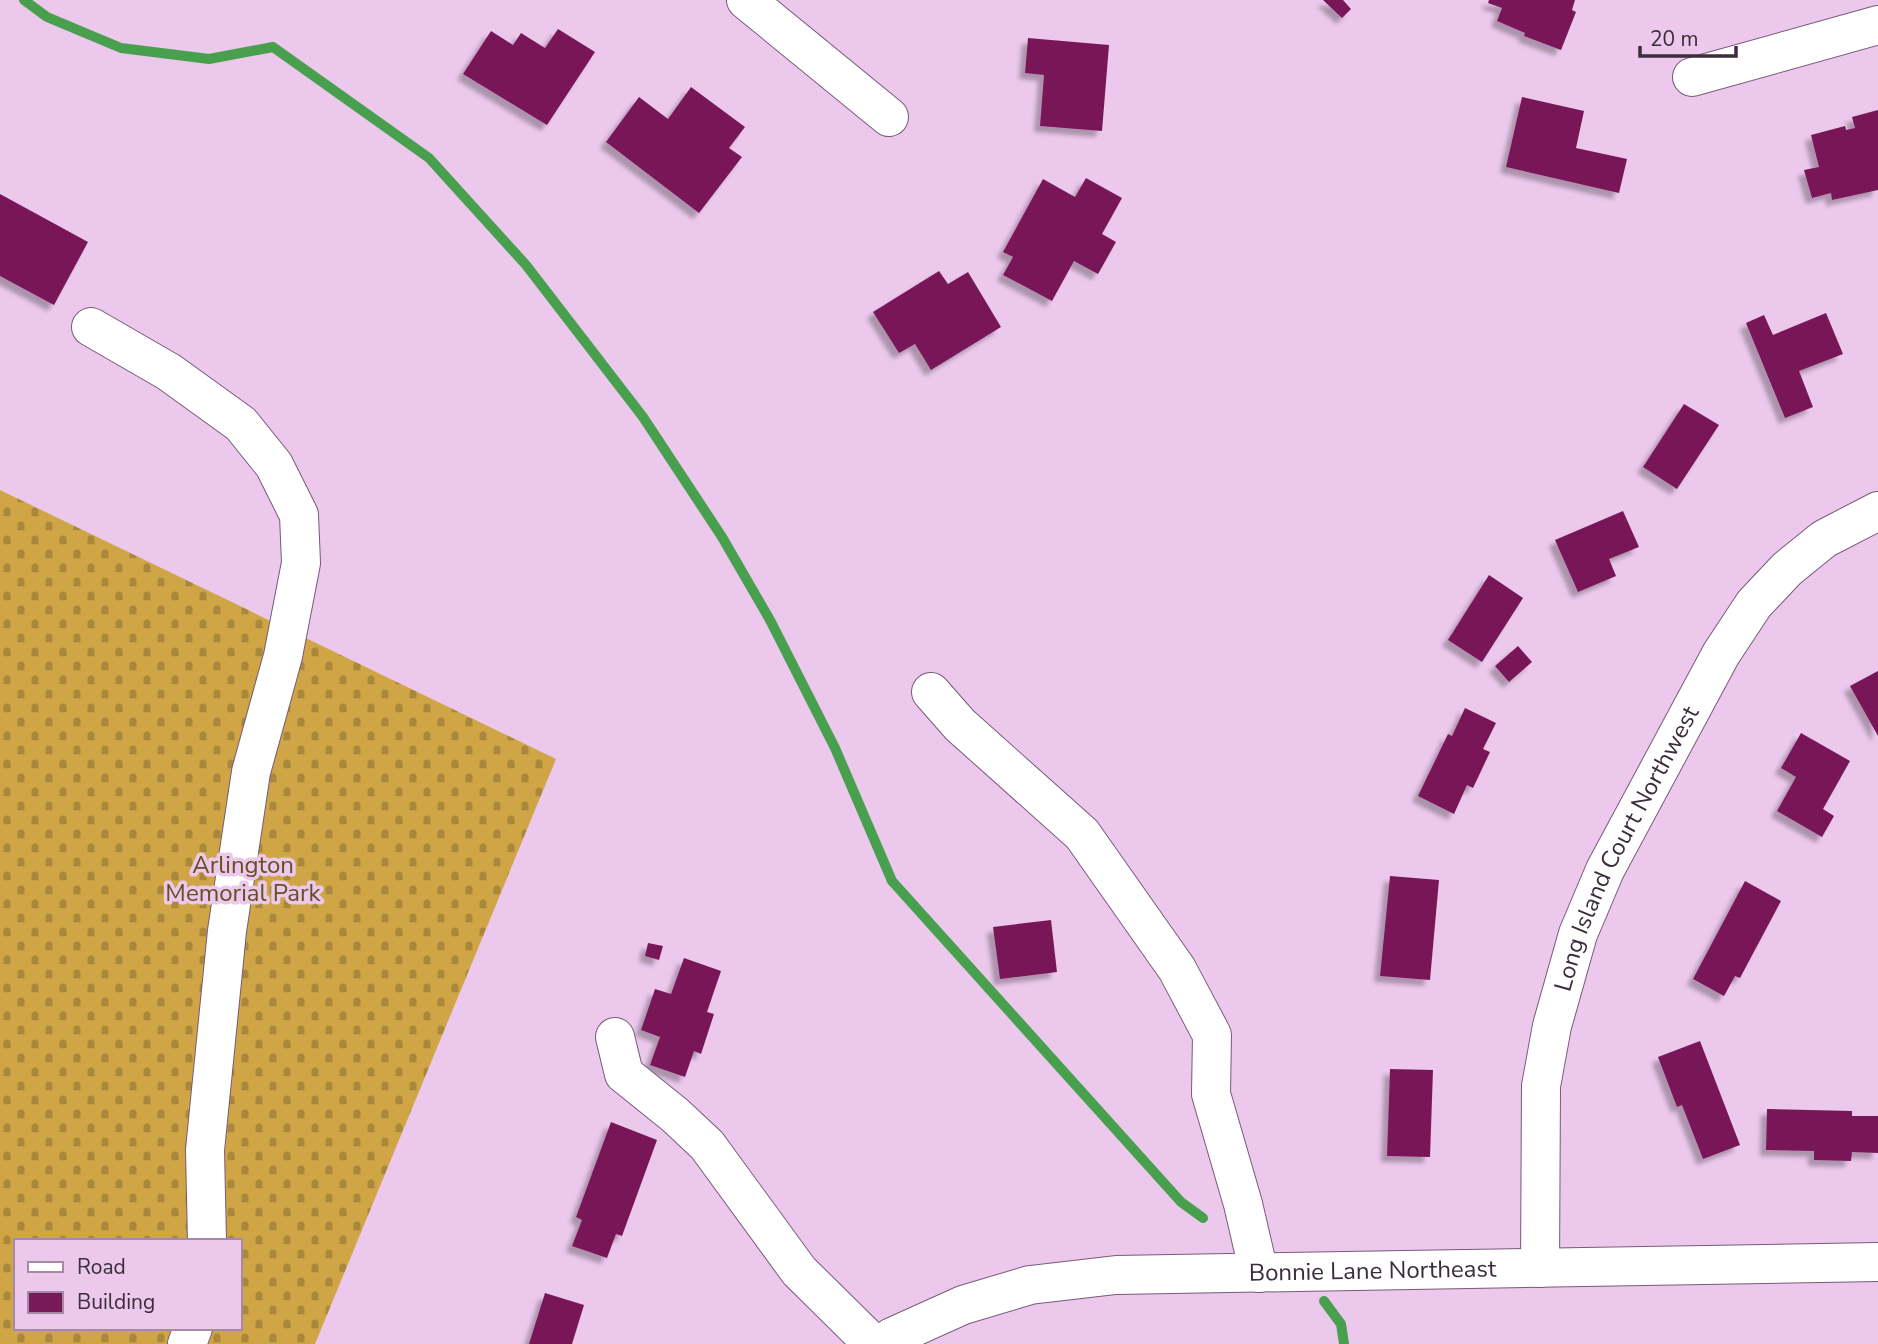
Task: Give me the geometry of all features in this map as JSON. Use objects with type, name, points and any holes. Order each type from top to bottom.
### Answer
[{"type":"street","points":[[746,0],[889,117]]},
{"type":"street","points":[[1692,77],[1878,26]]},
{"type":"street","points":[[91,327],[169,372],[241,424],[274,466],[299,515],[301,563],[283,656],[251,772],[228,931],[205,1150],[207,1239]]},
{"type":"street","name":"Long Island Court Northwest","points":[[1540,1268],[1541,1086],[1552,1026],[1578,934],[1605,870],[1721,654],[1754,604],[1787,569],[1824,539],[1878,511]]},
{"type":"street","points":[[931,692],[960,724],[1082,834],[1177,969],[1212,1035],[1210,1094],[1243,1204],[1259,1273]]},
{"type":"street","points":[[615,1037],[624,1074],[707,1145],[799,1271],[873,1344]]},
{"type":"street","name":"Bonnie Lane Northeast","points":[[881,1344],[963,1305],[1030,1285],[1116,1275],[1878,1262]]},
{"type":"green space","name":"Arlington Memorial Park","points":[[0,490],[556,759],[315,1344],[0,1344]]},
{"type":"building","points":[[1323,0],[1343,0],[1351,9],[1342,18]]},
{"type":"building","points":[[1489,0],[1575,0],[1572,10],[1576,12],[1561,50],[1524,36],[1525,33],[1497,21],[1502,8],[1488,3]]},
{"type":"building","points":[[558,29],[595,52],[547,125],[463,74],[491,31],[513,45],[521,33],[545,48]]},
{"type":"building","points":[[1028,38],[1109,45],[1102,131],[1040,126],[1044,75],[1025,73]]},
{"type":"building","points":[[691,87],[745,127],[729,148],[742,157],[699,213],[606,142],[639,97],[668,119]]},
{"type":"building","points":[[1522,97],[1584,111],[1576,148],[1627,159],[1619,193],[1506,167]]},
{"type":"building","points":[[1878,110],[1878,190],[1832,200],[1831,193],[1812,198],[1804,170],[1819,167],[1811,135],[1845,126],[1846,130],[1855,128],[1852,117]]},
{"type":"building","points":[[1086,178],[1122,198],[1102,234],[1116,242],[1098,274],[1074,261],[1052,301],[1003,275],[1013,257],[1003,252],[1043,179],[1075,197]]},
{"type":"building","points":[[0,194],[88,242],[54,305],[0,276]]},
{"type":"building","points":[[939,271],[948,284],[968,272],[1001,327],[931,370],[915,344],[899,353],[873,312]]},
{"type":"building","points":[[1826,313],[1843,354],[1799,371],[1813,407],[1785,418],[1746,323],[1764,315],[1773,335]]},
{"type":"building","points":[[1684,404],[1719,425],[1677,489],[1643,467]]},
{"type":"building","points":[[1623,511],[1639,547],[1609,559],[1616,576],[1578,592],[1555,540]]},
{"type":"building","points":[[1489,575],[1523,598],[1482,662],[1448,640]]},
{"type":"building","points":[[1518,646],[1532,662],[1509,682],[1495,666]]},
{"type":"building","points":[[1878,671],[1878,736],[1850,686]]},
{"type":"building","points":[[1465,708],[1496,723],[1483,749],[1490,752],[1473,788],[1467,785],[1454,814],[1418,796],[1448,734],[1452,736]]},
{"type":"building","points":[[1801,733],[1850,761],[1823,809],[1834,816],[1822,837],[1777,811],[1796,777],[1781,768]]},
{"type":"building","points":[[1390,876],[1439,880],[1430,980],[1380,976]]},
{"type":"building","points":[[1745,881],[1781,901],[1740,978],[1735,976],[1724,996],[1693,979]]},
{"type":"building","points":[[1051,920],[1057,972],[1000,979],[993,927]]},
{"type":"building","points":[[648,943],[663,946],[659,960],[645,956]]},
{"type":"building","points":[[684,958],[721,971],[707,1012],[714,1014],[701,1054],[694,1051],[685,1077],[650,1065],[660,1037],[641,1030],[655,989],[671,994]]},
{"type":"building","points":[[1700,1041],[1740,1145],[1703,1159],[1682,1105],[1677,1107],[1658,1057]]},
{"type":"building","points":[[1390,1069],[1433,1070],[1430,1157],[1387,1156]]},
{"type":"building","points":[[1767,1109],[1852,1111],[1852,1116],[1878,1116],[1878,1153],[1852,1152],[1851,1161],[1814,1160],[1814,1151],[1766,1150]]},
{"type":"building","points":[[611,1122],[657,1140],[622,1236],[616,1234],[607,1258],[572,1246],[582,1220],[576,1217]]},
{"type":"building","points":[[545,1293],[584,1305],[572,1344],[529,1344]]},
{"type":"waterway","points":[[24,0],[47,17],[121,48],[209,59],[273,47],[429,158],[526,265],[643,417],[722,537],[770,620],[835,748],[892,881],[1181,1202],[1203,1218]]},
{"type":"waterway","points":[[1324,1301],[1341,1324],[1344,1344]]}]
